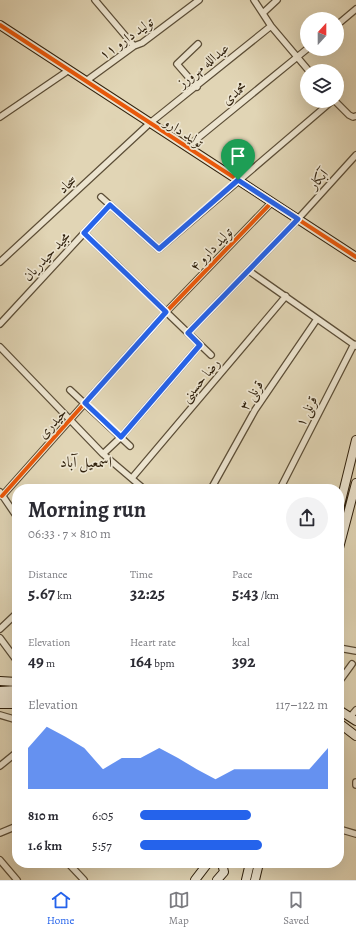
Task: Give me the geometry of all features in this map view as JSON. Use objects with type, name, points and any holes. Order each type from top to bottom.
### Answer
[{"type":"street","points":[[95,0],[134,46]]},
{"type":"street","name":"تولید دارو ۱۱","points":[[86,81],[134,46],[142,43],[199,0]]},
{"type":"street","points":[[254,0],[271,26],[303,64]]},
{"type":"street","points":[[263,13],[277,0]]},
{"type":"street","points":[[344,19],[356,9]]},
{"type":"street","name":"تولید دارو","points":[[0,25],[356,257]]},
{"type":"street","name":"عبدالله مهرورز","points":[[150,123],[271,26]]},
{"type":"street","points":[[196,87],[177,64],[198,44]]},
{"type":"street","name":"محمدی","points":[[187,147],[300,55]]},
{"type":"street","points":[[0,116],[69,70]]},
{"type":"street","points":[[102,197],[159,249],[238,180],[325,108]]},
{"type":"street","points":[[342,108],[349,115],[353,117],[356,116]]},
{"type":"street","name":"سجاد","points":[[0,262],[150,123]]},
{"type":"street","name":"آبکار","points":[[188,333],[249,271],[356,155]]},
{"type":"street","name":"تولید دارو ۴","points":[[166,312],[272,202]]},
{"type":"street","name":"مجید حیدریان","points":[[0,324],[110,205]]},
{"type":"street","points":[[84,233],[211,355]]},
{"type":"street","points":[[249,271],[355,345]]},
{"type":"street","name":"رضا حسینی","points":[[132,478],[286,296]]},
{"type":"street","name":"حیدری","points":[[1,494],[70,420],[166,312]]},
{"type":"street","name":"قرنلی ۳","points":[[214,484],[255,410],[317,319]]},
{"type":"street","points":[[103,454],[121,437],[200,345]]},
{"type":"street","name":"قرنلی ۱","points":[[283,484],[355,345]]},
{"type":"street","points":[[0,347],[103,454],[139,484]]},
{"type":"street","points":[[70,390],[130,446]]},
{"type":"street","points":[[344,489],[356,440]]},
{"type":"street","points":[[344,529],[356,483]]},
{"type":"street","points":[[1,494],[12,510]]},
{"type":"street","points":[[0,629],[12,618]]},
{"type":"street","points":[[0,638],[12,654]]},
{"type":"street","points":[[344,649],[356,651]]},
{"type":"street","points":[[344,675],[352,664]]},
{"type":"street","points":[[0,681],[12,682]]},
{"type":"street","points":[[0,691],[12,690]]},
{"type":"street","points":[[0,698],[12,697]]},
{"type":"street","points":[[0,704],[12,704]]},
{"type":"street","points":[[344,713],[353,719],[356,710]]},
{"type":"street","points":[[0,715],[12,719]]},
{"type":"street","points":[[344,728],[356,736]]},
{"type":"street","points":[[0,766],[12,756]]},
{"type":"street","points":[[0,833],[12,828]]},
{"type":"street","points":[[344,830],[356,834]]},
{"type":"street","points":[[0,860],[17,880]]},
{"type":"street","points":[[73,868],[84,880]]},
{"type":"street","points":[[195,880],[204,868]]},
{"type":"street","points":[[218,880],[224,872],[223,868]]},
{"type":"street","points":[[246,880],[249,868]]},
{"type":"street","points":[[255,880],[258,868]]},
{"type":"cycle path","points":[[0,25],[356,257]]},
{"type":"cycle path","points":[[13,484],[166,312],[272,202]]},
{"type":"cycle path","points":[[2,496],[12,485]]},
{"type":"district","name":"اسمعیل آباد","points":[[86,462]]},
{"type":"route","points":[[238,180],[298,219],[188,333],[200,345],[121,437],[85,403],[166,312],[84,233],[110,205],[159,249],[238,180]]}]
